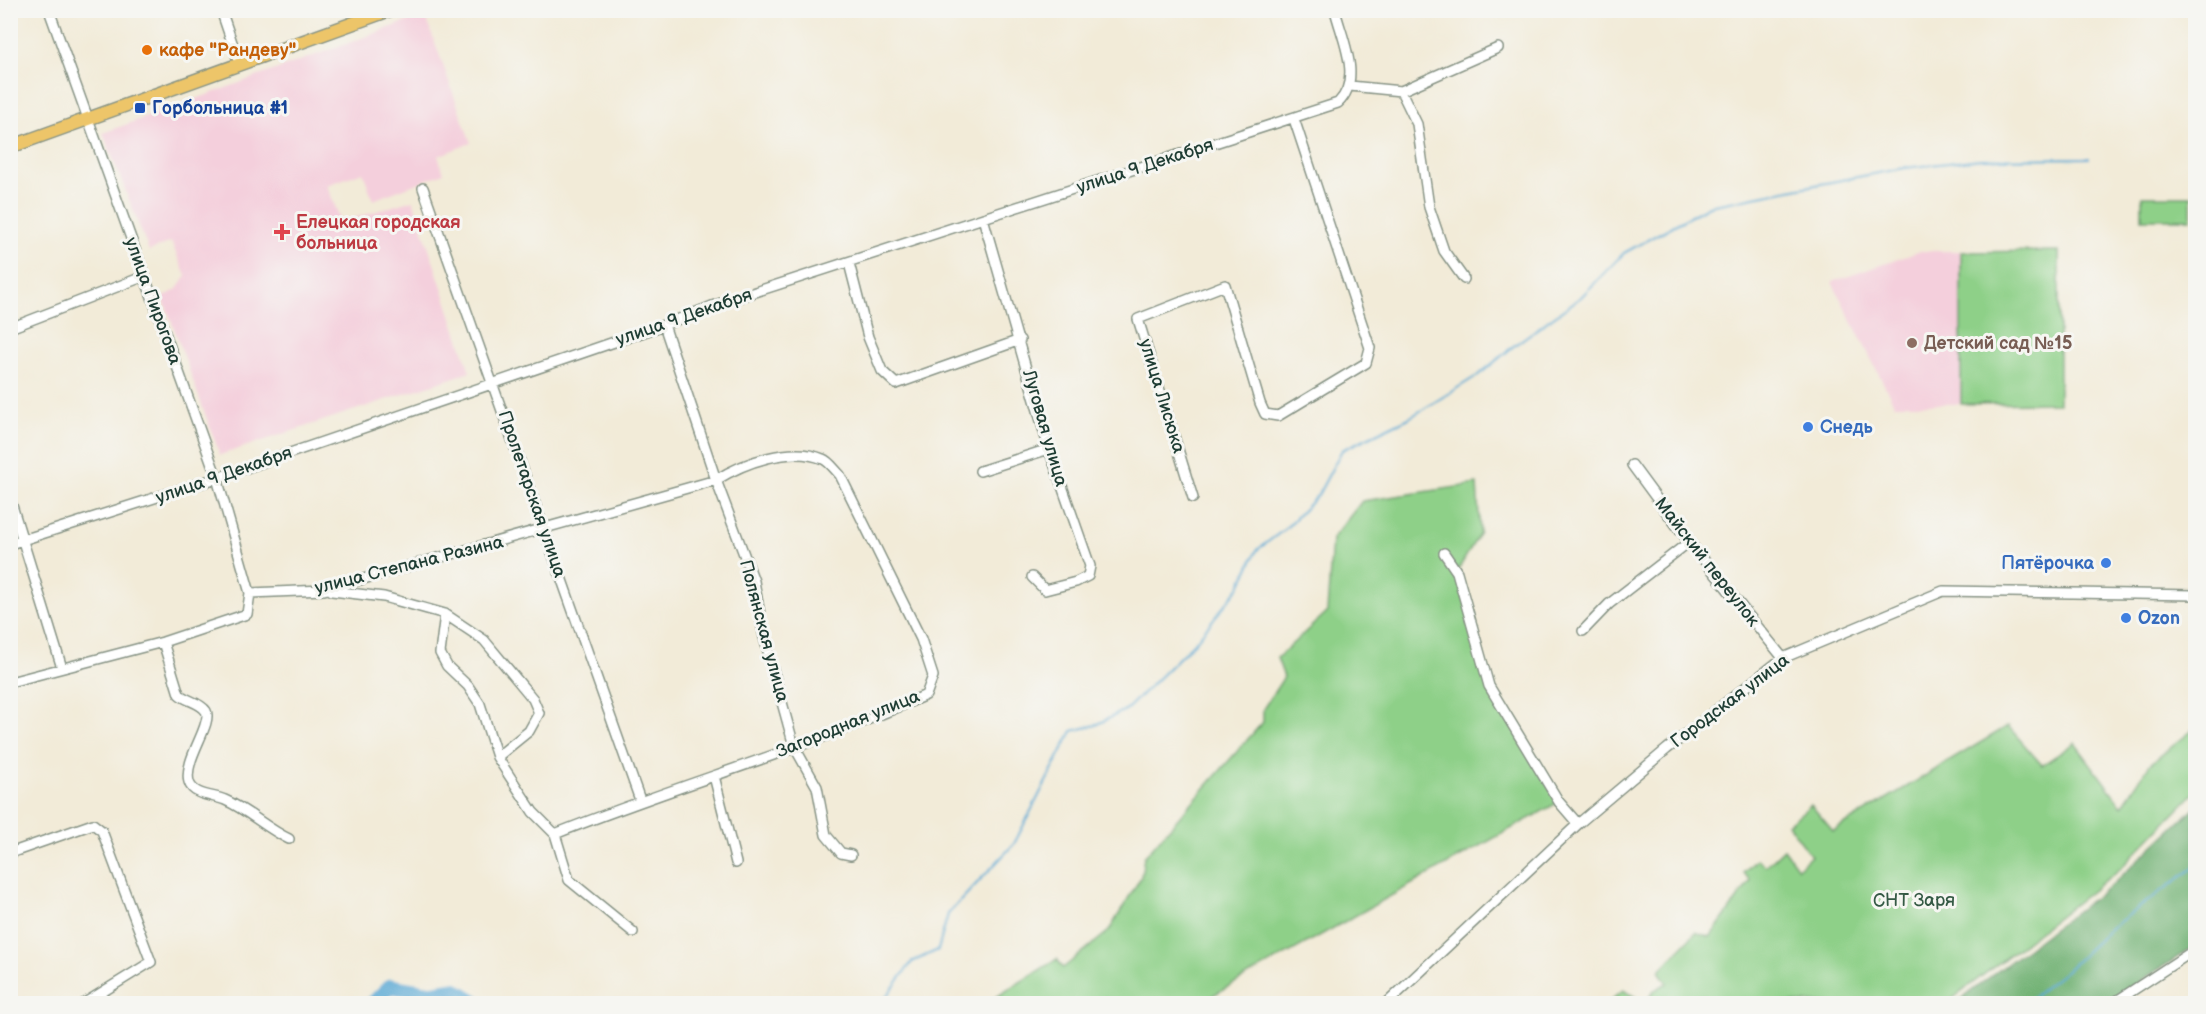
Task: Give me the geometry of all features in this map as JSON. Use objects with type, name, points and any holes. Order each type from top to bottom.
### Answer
[{"type":"main road","points":[[10,147],[390,10]]},
{"type":"street","name":"улица Пирогова","points":[[49,10],[217,478],[250,593]]},
{"type":"street","points":[[221,10],[239,63]]},
{"type":"street","points":[[1335,10],[1351,75],[1350,86],[1401,91],[1498,48]]},
{"type":"street","name":"улица 9 Декабря","points":[[10,544],[217,478],[664,325],[712,306],[1294,119],[1338,103],[1347,95],[1350,86]]},
{"type":"street","points":[[1401,91],[1417,124],[1429,207],[1444,250],[1464,279]]},
{"type":"street","name":"улица Лисюка","points":[[1193,498],[1138,319],[1225,285],[1262,409],[1265,414],[1278,417],[1365,363],[1370,348],[1294,119]]},
{"type":"street","name":"Пролетарская улица","points":[[423,188],[640,800]]},
{"type":"street","name":"Луговая улица","points":[[983,218],[1020,340],[1049,449],[1090,566],[1088,576],[1076,582],[1045,590],[1032,577]]},
{"type":"street","points":[[849,263],[868,338],[882,371],[896,384],[1020,340]]},
{"type":"street","points":[[10,328],[145,276]]},
{"type":"street","name":"Полянская улица","points":[[664,325],[716,480],[754,581],[764,637],[794,746],[817,787],[826,835],[841,853],[852,855]]},
{"type":"street","points":[[980,471],[1049,449]]},
{"type":"street","name":"улица Степана Разина","points":[[250,593],[324,590],[716,480],[736,467],[786,453]]},
{"type":"street","name":"Загородная улица","points":[[555,834],[640,800],[714,776],[926,695],[933,676],[921,639],[840,475],[824,459],[786,453]]},
{"type":"street","name":"Майский переулок","points":[[1632,465],[1689,542],[1783,658]]},
{"type":"street","points":[[10,499],[62,668]]},
{"type":"street","points":[[1583,631],[1609,604],[1689,542]]},
{"type":"street","points":[[1444,553],[1457,572],[1489,686],[1559,802],[1578,824]]},
{"type":"street","points":[[324,590],[384,597],[445,614],[484,640],[533,699],[539,713],[529,730],[497,757]]},
{"type":"street","name":"Городская улица","points":[[1386,1004],[1578,824],[1667,749],[1783,658],[1943,591],[2196,595]]},
{"type":"street","points":[[10,682],[163,642],[247,614],[250,593]]},
{"type":"street","points":[[445,614],[440,653],[447,666],[468,686],[480,704],[497,757],[532,812],[555,834],[569,880],[633,932]]},
{"type":"street","points":[[163,642],[179,694],[201,706],[207,713],[208,721],[190,763],[189,782],[194,789],[244,810],[289,838]]},
{"type":"street","points":[[714,776],[736,863]]},
{"type":"street","points":[[10,853],[93,824],[102,831],[151,962],[83,1004]]},
{"type":"street","points":[[2112,1004],[2196,949]]},
{"type":"shaded area","name":"Елецкая городская больница","points":[[425,15],[471,143],[438,156],[444,173],[373,200],[363,172],[327,185],[341,222],[413,200],[470,372],[220,455],[163,298],[177,289],[186,276],[171,242],[149,251],[103,133]]},
{"type":"shaded area","name":"Детский сад №15","points":[[1921,251],[1961,251],[1961,404],[1894,404],[1832,282]]},
{"type":"green space","points":[[2142,196],[2191,196],[2191,219],[2142,219]]},
{"type":"green space","points":[[2059,251],[2059,403],[1961,404],[1961,252]]},
{"type":"green space","points":[[1477,484],[1480,532],[1457,572],[1485,676],[1559,802],[1199,1003],[985,1004],[1057,959],[1063,968],[1109,931],[1141,877],[1144,857],[1263,722],[1263,709],[1284,677],[1277,658],[1327,612],[1332,539],[1362,501]]},
{"type":"green space","name":"СНТ Заря","points":[[2008,726],[2042,765],[2075,743],[2122,806],[2150,764],[2194,729],[2195,792],[2120,869],[1947,1003],[1646,1003],[1653,991],[1667,983],[1659,971],[1696,932],[1710,937],[1751,880],[1743,873],[1757,859],[1766,866],[1784,849],[1798,868],[1811,856],[1788,824],[1811,805],[1833,831]]},
{"type":"green space","points":[[2195,807],[2195,946],[2106,1003],[1954,1004],[2114,883]]},
{"type":"green space","points":[[1623,990],[1646,1003],[1608,1003]]},
{"type":"waterway","points":[[881,1004],[912,962],[938,950],[948,914],[1014,844],[1072,731],[1096,725],[1127,709],[1196,641],[1240,586],[1257,550],[1285,529],[1318,495],[1342,450],[1409,418],[1480,374],[1516,344],[1581,297],[1624,253],[1709,206],[1905,168],[1981,159],[2089,158]]},
{"type":"waterway","points":[[2024,1004],[2068,969],[2111,928],[2196,866]]},
{"type":"waterway","points":[[372,1004],[390,986],[431,993],[454,989],[479,1004]]},
{"type":"place","name":"кафе \"Рандеву\"","points":[[147,50]]},
{"type":"place","name":"Горбольница #1","points":[[140,108]]},
{"type":"place","name":"Елецкая городская больница","points":[[282,232]]},
{"type":"place","name":"Детский сад №15","points":[[1912,343]]},
{"type":"place","name":"Снедь","points":[[1808,427]]},
{"type":"place","name":"Пятёрочка","points":[[2106,563]]},
{"type":"place","name":"Ozon","points":[[2126,618]]}]
